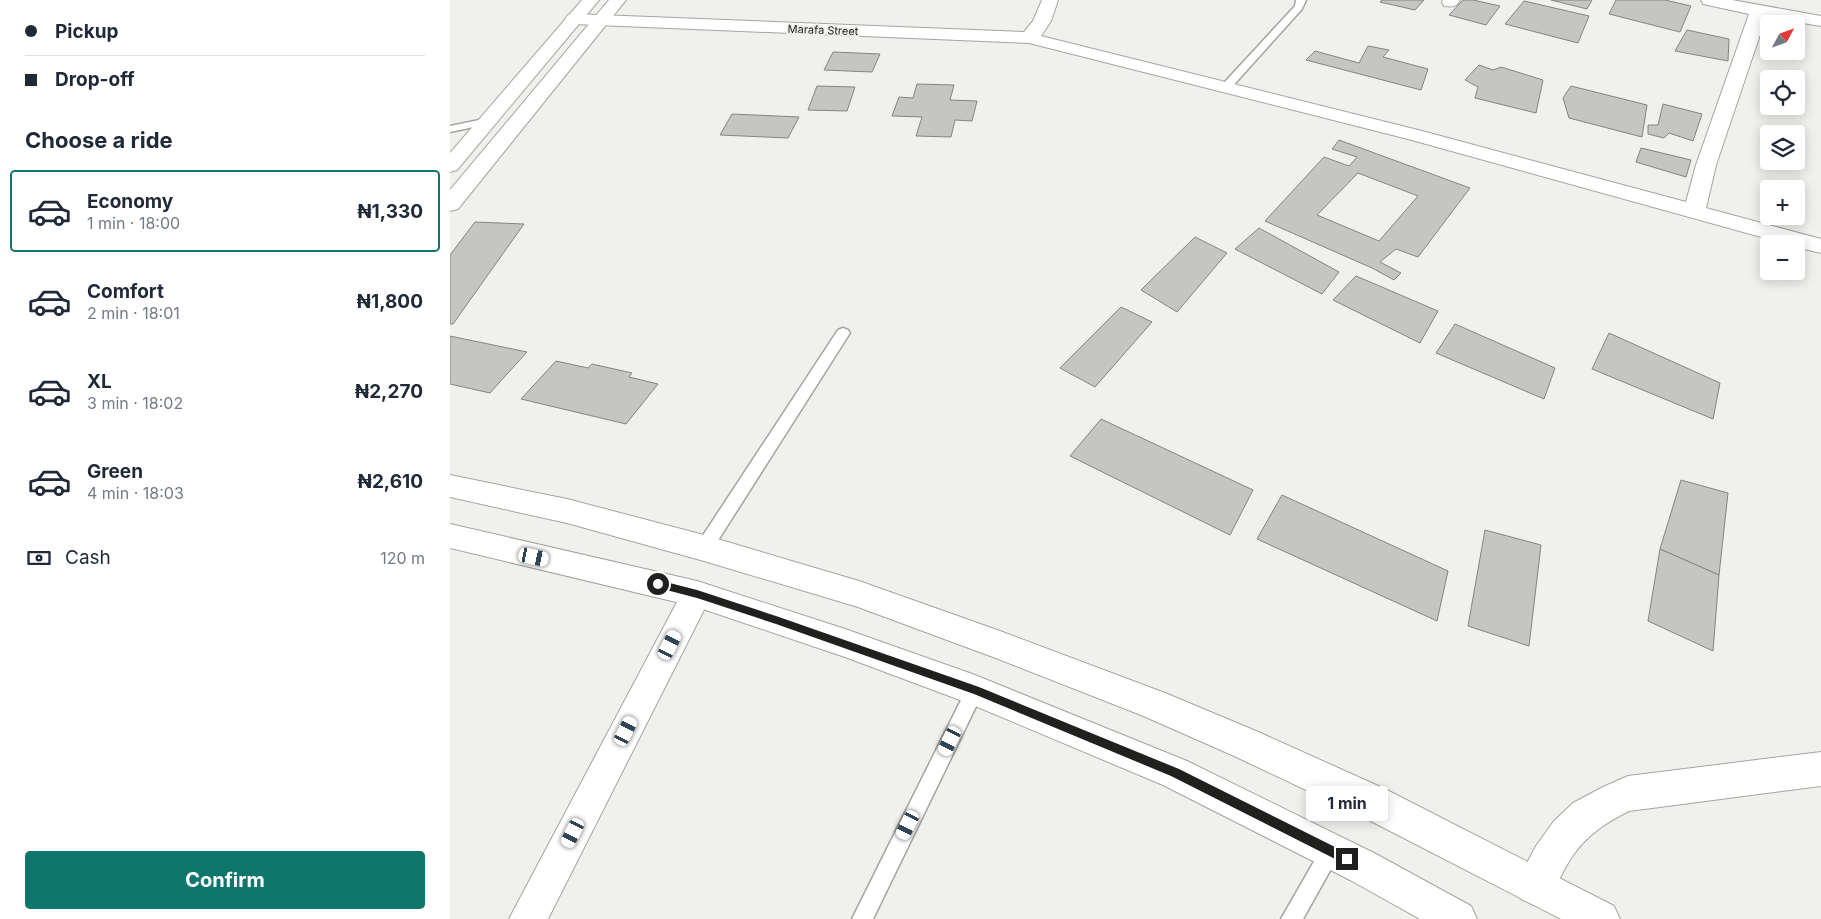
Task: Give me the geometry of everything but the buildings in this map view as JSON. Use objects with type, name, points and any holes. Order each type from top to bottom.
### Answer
[{"type":"street","points":[[450,166],[591,0]]},
{"type":"street","points":[[450,204],[618,0]]},
{"type":"street","points":[[1029,38],[1039,28],[1045,17],[1050,0]]},
{"type":"street","points":[[1709,0],[1821,21]]},
{"type":"street","points":[[1694,212],[1706,165],[1760,11]]},
{"type":"street","name":"Marafa Street","points":[[574,19],[1029,38],[1416,135],[1821,246]]},
{"type":"street","points":[[450,486],[567,511],[704,548],[859,594],[1153,704],[1372,802],[1601,919]]},
{"type":"street","points":[[450,536],[697,594],[837,640],[975,690],[1175,773],[1331,852],[1363,866],[1458,919]]},
{"type":"street","points":[[528,919],[697,594]]},
{"type":"street","points":[[1534,886],[1554,850],[1581,820],[1606,804],[1628,794],[1821,769]]},
{"type":"lane","points":[[1226,87],[1299,7],[1301,0]]},
{"type":"lane","points":[[450,129],[489,121]]},
{"type":"lane","points":[[704,548],[843,333]]},
{"type":"lane","points":[[862,919],[975,690]]},
{"type":"lane","points":[[1291,919],[1331,852]]},
{"type":"route","points":[[658,584],[697,594],[845,643],[975,690],[1175,773],[1347,859]]}]
